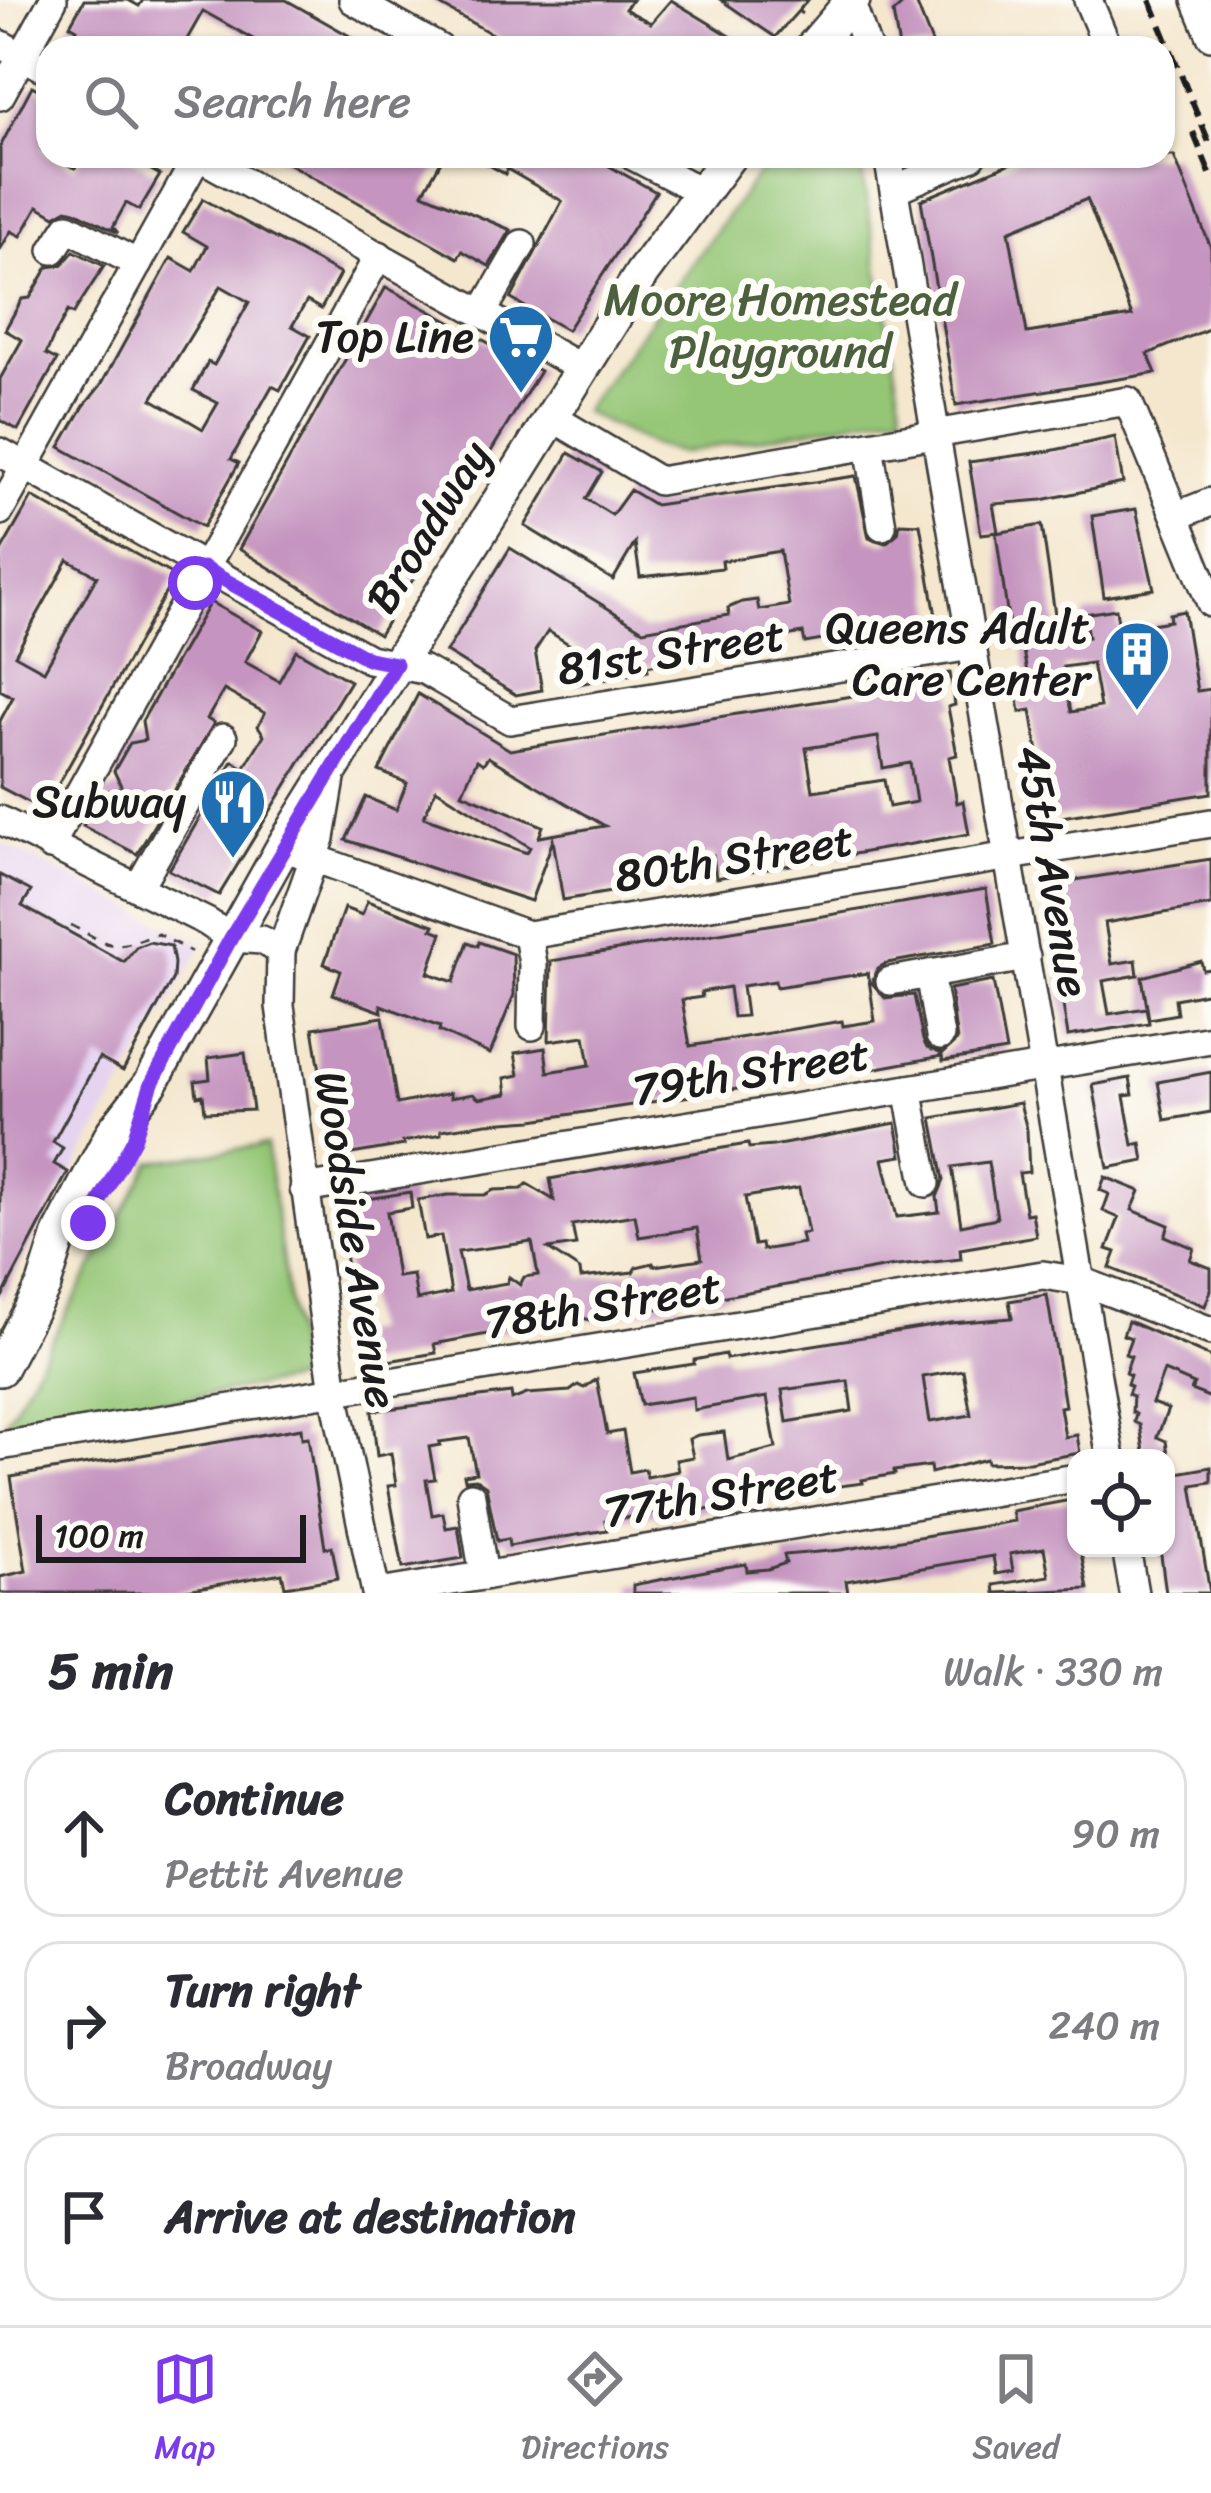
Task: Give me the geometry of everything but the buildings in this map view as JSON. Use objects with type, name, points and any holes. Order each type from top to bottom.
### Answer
[{"type":"main road","points":[[822,36],[852,1]]},
{"type":"main road","name":"Broadway","points":[[0,1370],[44,1285],[60,1234],[113,1132],[152,1083],[231,938],[298,853],[333,767],[550,416],[642,273],[721,168]]},
{"type":"street","points":[[0,96],[11,50],[53,0]]},
{"type":"street","points":[[353,0],[418,36]]},
{"type":"street","points":[[1088,0],[1103,36]]},
{"type":"street","points":[[1196,0],[1211,36]]},
{"type":"street","points":[[852,1],[863,36]]},
{"type":"street","points":[[0,511],[13,459],[138,264],[191,168]]},
{"type":"street","points":[[220,168],[581,368]]},
{"type":"street","points":[[656,168],[702,192]]},
{"type":"street","name":"45th Avenue","points":[[891,168],[1109,1449]]},
{"type":"street","points":[[895,189],[944,168]]},
{"type":"street","points":[[53,250],[68,227],[138,264]]},
{"type":"street","points":[[482,313],[522,244]]},
{"type":"street","points":[[50,846],[379,255]]},
{"type":"street","points":[[550,416],[659,481],[1128,400],[1211,603]]},
{"type":"street","points":[[868,445],[882,526]]},
{"type":"street","name":"81st Street","points":[[13,459],[369,659],[424,670],[510,720],[972,646]]},
{"type":"street","points":[[1176,516],[1211,502]]},
{"type":"street","points":[[138,888],[224,738]]},
{"type":"street","points":[[0,820],[231,938],[262,940],[281,951]]},
{"type":"street","name":"80th Street","points":[[298,853],[528,935],[1211,823]]},
{"type":"street","name":"Woodside Avenue","points":[[298,853],[281,951],[280,1006],[334,1392],[377,1593]]},
{"type":"street","points":[[528,935],[533,964],[532,1026]]},
{"type":"street","points":[[890,981],[1026,957]]},
{"type":"street","points":[[929,974],[940,1036]]},
{"type":"street","name":"79th Street","points":[[304,1189],[1211,1039]]},
{"type":"street","points":[[908,1089],[926,1183]]},
{"type":"street","name":"78th Street","points":[[0,1446],[1043,1275],[1081,1280],[1211,1331]]},
{"type":"street","name":"77th Street","points":[[377,1593],[1067,1479]]},
{"type":"street","points":[[471,1496],[484,1576]]},
{"type":"street","points":[[1128,1557],[1134,1593]]},
{"type":"path","points":[[71,925],[113,946],[131,946],[158,934],[191,952]]},
{"type":"shaded area","points":[[0,842],[203,944],[0,1300]]},
{"type":"green space","name":"Moore Homestead Playground","points":[[762,168],[861,168],[903,412],[682,453],[652,445],[583,412]]},
{"type":"green space","points":[[266,1145],[300,1379],[1,1431],[151,1162]]},
{"type":"railway","points":[[1150,0],[1165,36]]},
{"type":"railway","points":[[1175,60],[1211,147]]},
{"type":"railway","points":[[1193,132],[1211,176]]},
{"type":"place","name":"Top Line","points":[[521,396]]},
{"type":"place","name":"Queens Adult Care Center","points":[[1137,713]]},
{"type":"place","name":"Subway","points":[[233,861]]},
{"type":"route","points":[[88,1223],[134,1139],[152,1083],[231,938],[396,664],[369,659],[203,568],[195,583]]}]
